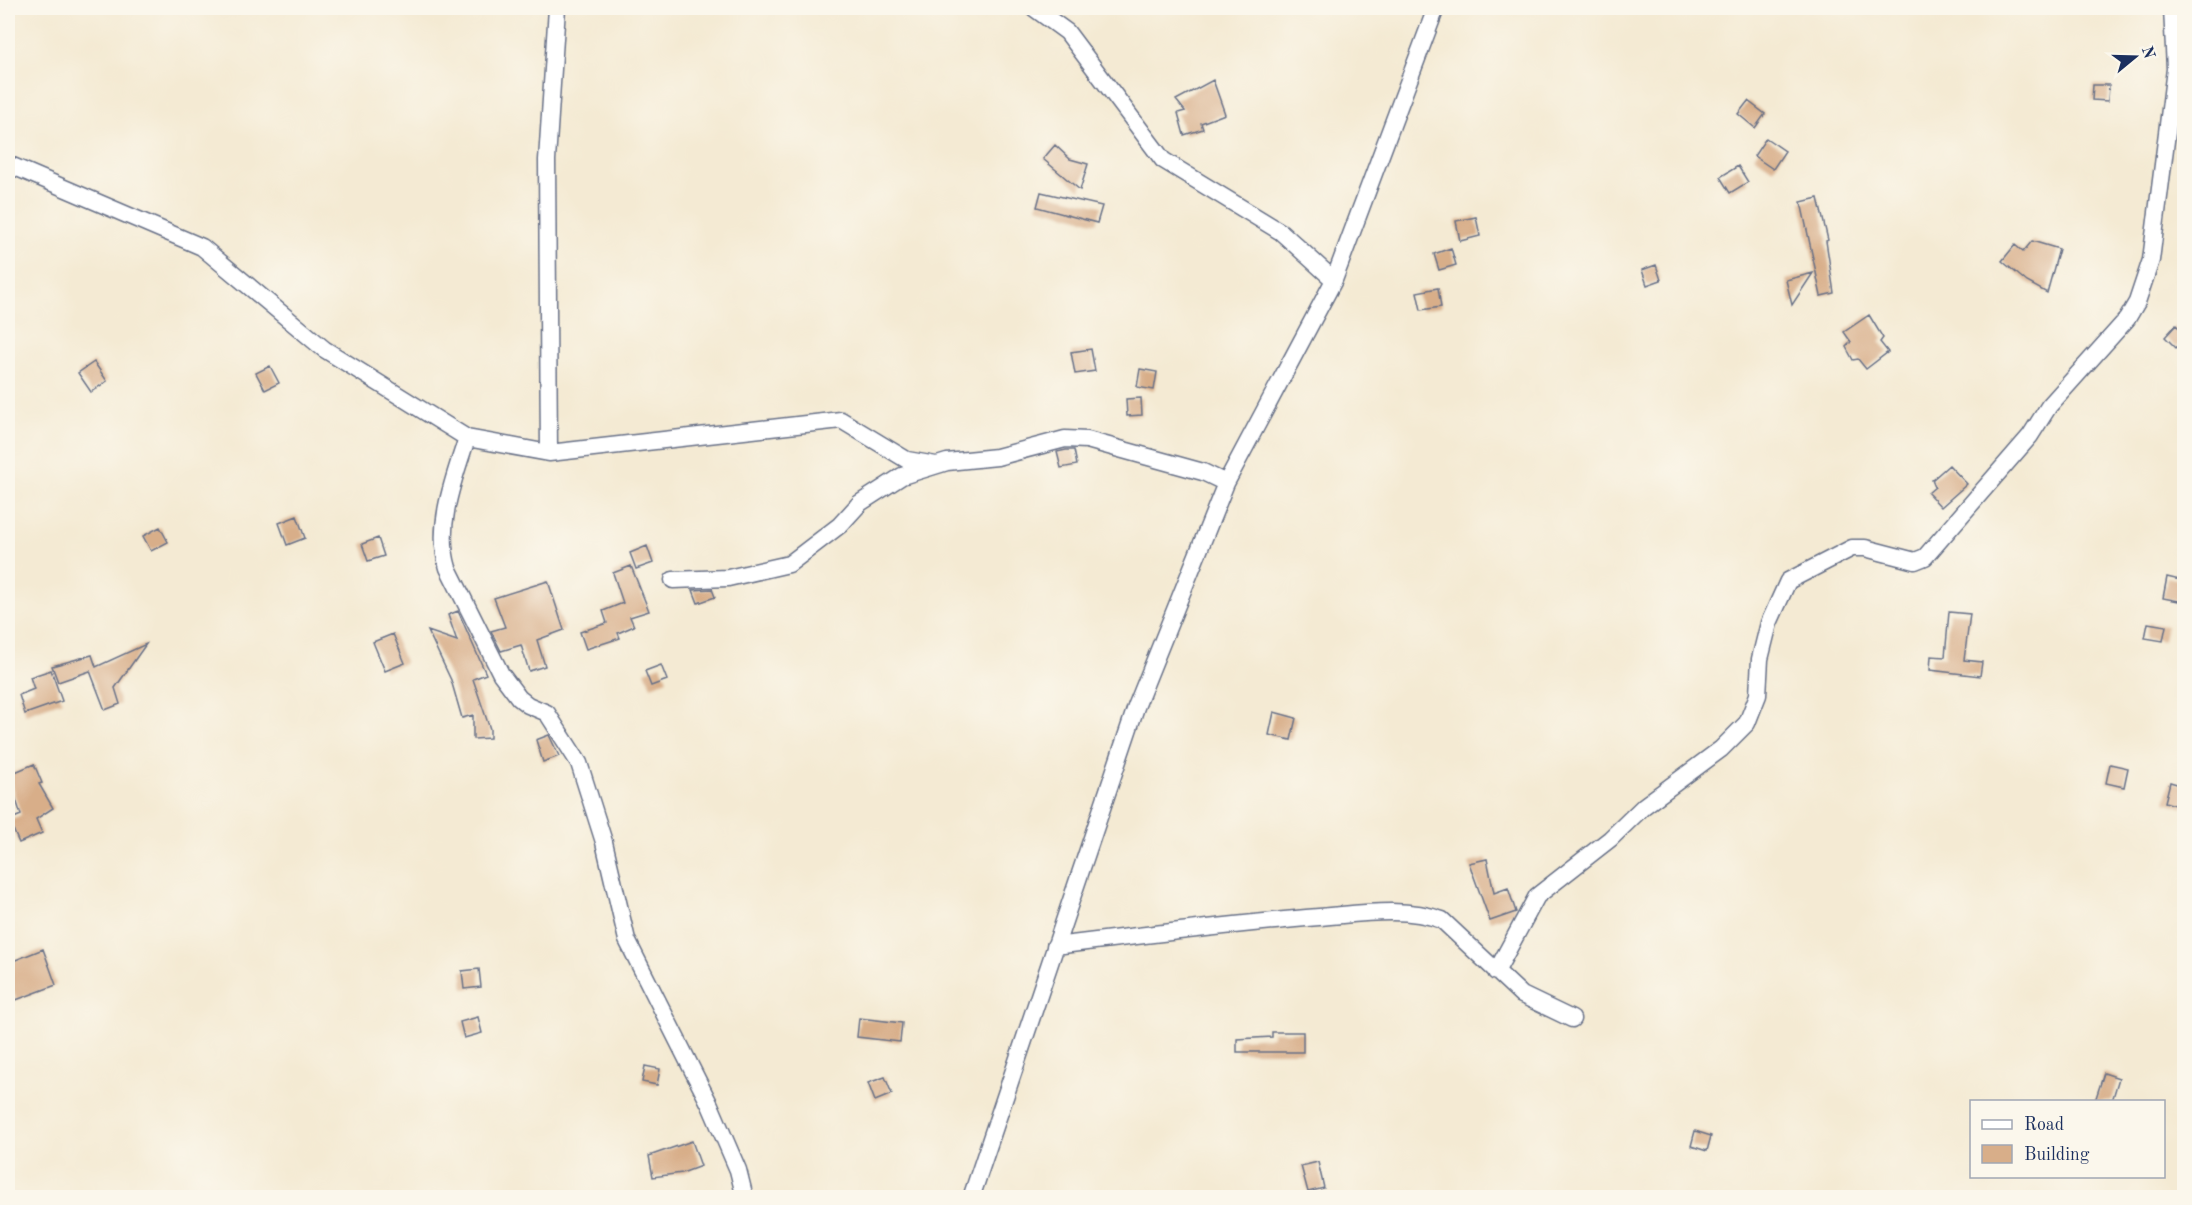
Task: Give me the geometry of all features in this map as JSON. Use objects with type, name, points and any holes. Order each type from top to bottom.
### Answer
[{"type":"street","points":[[549,453],[547,160],[557,8]]},
{"type":"street","points":[[1034,8],[1067,32],[1163,160],[1281,232],[1334,280]]},
{"type":"street","points":[[971,1197],[1136,707],[1226,483],[1334,280],[1436,8]]},
{"type":"street","points":[[1496,972],[1537,896],[1610,839],[1644,806],[1721,749],[1747,723],[1758,695],[1760,659],[1769,623],[1788,581],[1852,548],[1865,548],[1915,561],[1925,557],[2030,436],[2049,406],[2127,319],[2137,302],[2151,260],[2175,69],[2172,8]]},
{"type":"street","points":[[8,163],[202,247],[324,349],[467,438],[549,453],[841,420],[907,460],[936,465]]},
{"type":"street","points":[[8,163],[70,182]]},
{"type":"street","points":[[467,438],[453,484],[445,522],[442,550],[448,568],[501,674],[519,698],[528,705],[547,713],[579,763],[604,842],[627,940],[710,1105],[738,1170],[745,1197]]},
{"type":"street","points":[[673,580],[728,578],[789,564],[840,525],[860,503],[902,476],[936,465],[997,456],[1065,439],[1076,439],[1203,472],[1226,483]]},
{"type":"street","points":[[1055,946],[1227,924],[1364,914],[1426,914],[1442,920],[1522,994],[1572,1019]]},
{"type":"building","points":[[1213,80],[1225,114],[1201,123],[1203,129],[1184,135],[1178,113],[1185,111],[1176,100]]},
{"type":"building","points":[[2093,85],[2109,85],[2108,101],[2092,100]]},
{"type":"building","points":[[1748,101],[1765,114],[1755,128],[1738,114]]},
{"type":"building","points":[[1766,138],[1785,151],[1773,169],[1754,156]]},
{"type":"building","points":[[1055,145],[1070,159],[1088,164],[1080,190],[1043,159]]},
{"type":"building","points":[[1738,166],[1748,182],[1730,193],[1720,177]]},
{"type":"building","points":[[1041,192],[1102,206],[1097,223],[1037,207]]},
{"type":"building","points":[[1818,198],[1828,240],[1826,241],[1834,293],[1821,296],[1801,202]]},
{"type":"building","points":[[1476,217],[1480,236],[1460,241],[1456,221]]},
{"type":"building","points":[[2032,241],[2059,249],[2047,293],[2027,282],[2002,261],[2015,245],[2023,252]]},
{"type":"building","points":[[1451,248],[1456,265],[1439,270],[1434,254]]},
{"type":"building","points":[[1656,265],[1661,280],[1647,285],[1642,270]]},
{"type":"building","points":[[1813,273],[1792,305],[1786,280]]},
{"type":"building","points":[[1438,288],[1441,307],[1421,310],[1417,292]]},
{"type":"building","points":[[1869,315],[1883,338],[1880,342],[1888,352],[1866,369],[1858,359],[1853,360],[1846,347],[1851,342],[1844,332]]},
{"type":"building","points":[[2176,325],[2184,333],[2184,339],[2176,348],[2165,337]]},
{"type":"building","points":[[1091,349],[1095,371],[1075,374],[1071,352]]},
{"type":"building","points":[[94,362],[107,381],[91,392],[78,373]]},
{"type":"building","points":[[270,366],[279,383],[265,390],[256,373]]},
{"type":"building","points":[[1140,369],[1157,372],[1154,390],[1137,387]]},
{"type":"building","points":[[1141,398],[1142,415],[1127,416],[1126,399]]},
{"type":"building","points":[[1074,450],[1077,465],[1061,468],[1057,452]]},
{"type":"building","points":[[1949,465],[1967,484],[1941,507],[1928,493],[1935,487],[1932,480]]},
{"type":"building","points":[[297,516],[305,538],[287,545],[279,523]]},
{"type":"building","points":[[160,527],[168,542],[151,551],[143,536]]},
{"type":"building","points":[[378,538],[384,556],[368,561],[362,544]]},
{"type":"building","points":[[647,546],[653,563],[636,569],[630,553]]},
{"type":"building","points":[[631,566],[649,611],[630,617],[634,626],[618,633],[620,638],[586,649],[580,632],[607,623],[603,611],[623,603],[613,573]]},
{"type":"building","points":[[2167,577],[2184,581],[2184,602],[2163,598]]},
{"type":"building","points":[[548,581],[564,630],[537,640],[545,666],[529,671],[521,645],[501,651],[491,631],[505,627],[494,598]]},
{"type":"building","points":[[712,589],[715,597],[698,603],[693,590]]},
{"type":"building","points":[[458,611],[486,674],[473,679],[490,729],[490,738],[473,739],[473,715],[462,718],[451,680],[428,631],[457,641],[448,615]]},
{"type":"building","points":[[1949,612],[1970,614],[1964,660],[1982,662],[1980,676],[1930,670],[1931,656],[1945,657]]},
{"type":"building","points":[[2148,623],[2166,626],[2163,641],[2145,638]]},
{"type":"building","points":[[393,634],[405,663],[385,671],[373,642]]},
{"type":"building","points":[[146,644],[115,688],[120,704],[105,710],[90,671],[58,682],[52,666],[92,655],[96,667]]},
{"type":"building","points":[[661,665],[667,680],[651,686],[645,671]]},
{"type":"building","points":[[51,670],[62,701],[25,714],[19,695],[34,689],[30,677]]},
{"type":"building","points":[[1274,712],[1296,718],[1291,740],[1269,735]]},
{"type":"building","points":[[549,735],[559,756],[543,762],[536,740]]},
{"type":"building","points":[[34,764],[42,783],[39,784],[53,808],[36,819],[42,833],[19,843],[9,820],[21,815],[8,775]]},
{"type":"building","points":[[2110,764],[2128,768],[2124,787],[2106,783]]},
{"type":"building","points":[[2170,782],[2184,786],[2184,808],[2165,802]]},
{"type":"building","points":[[1487,859],[1494,893],[1508,888],[1516,912],[1490,921],[1469,863]]},
{"type":"building","points":[[43,949],[56,985],[16,1000],[8,979],[8,963]]},
{"type":"building","points":[[479,969],[481,987],[464,989],[462,971]]},
{"type":"building","points":[[478,1017],[482,1033],[464,1038],[460,1022]]},
{"type":"building","points":[[859,1018],[902,1023],[900,1042],[857,1037]]},
{"type":"building","points":[[1272,1032],[1303,1032],[1303,1052],[1237,1052],[1237,1039],[1272,1037]]},
{"type":"building","points":[[645,1066],[660,1069],[657,1085],[642,1082]]},
{"type":"building","points":[[2104,1073],[2119,1078],[2112,1100],[2095,1100]]},
{"type":"building","points":[[885,1077],[892,1094],[875,1101],[868,1083]]},
{"type":"building","points":[[1695,1131],[1711,1136],[1707,1151],[1691,1146]]},
{"type":"building","points":[[692,1141],[701,1166],[682,1173],[653,1177],[649,1156]]},
{"type":"building","points":[[1318,1162],[1324,1188],[1308,1192],[1301,1166]]}]
